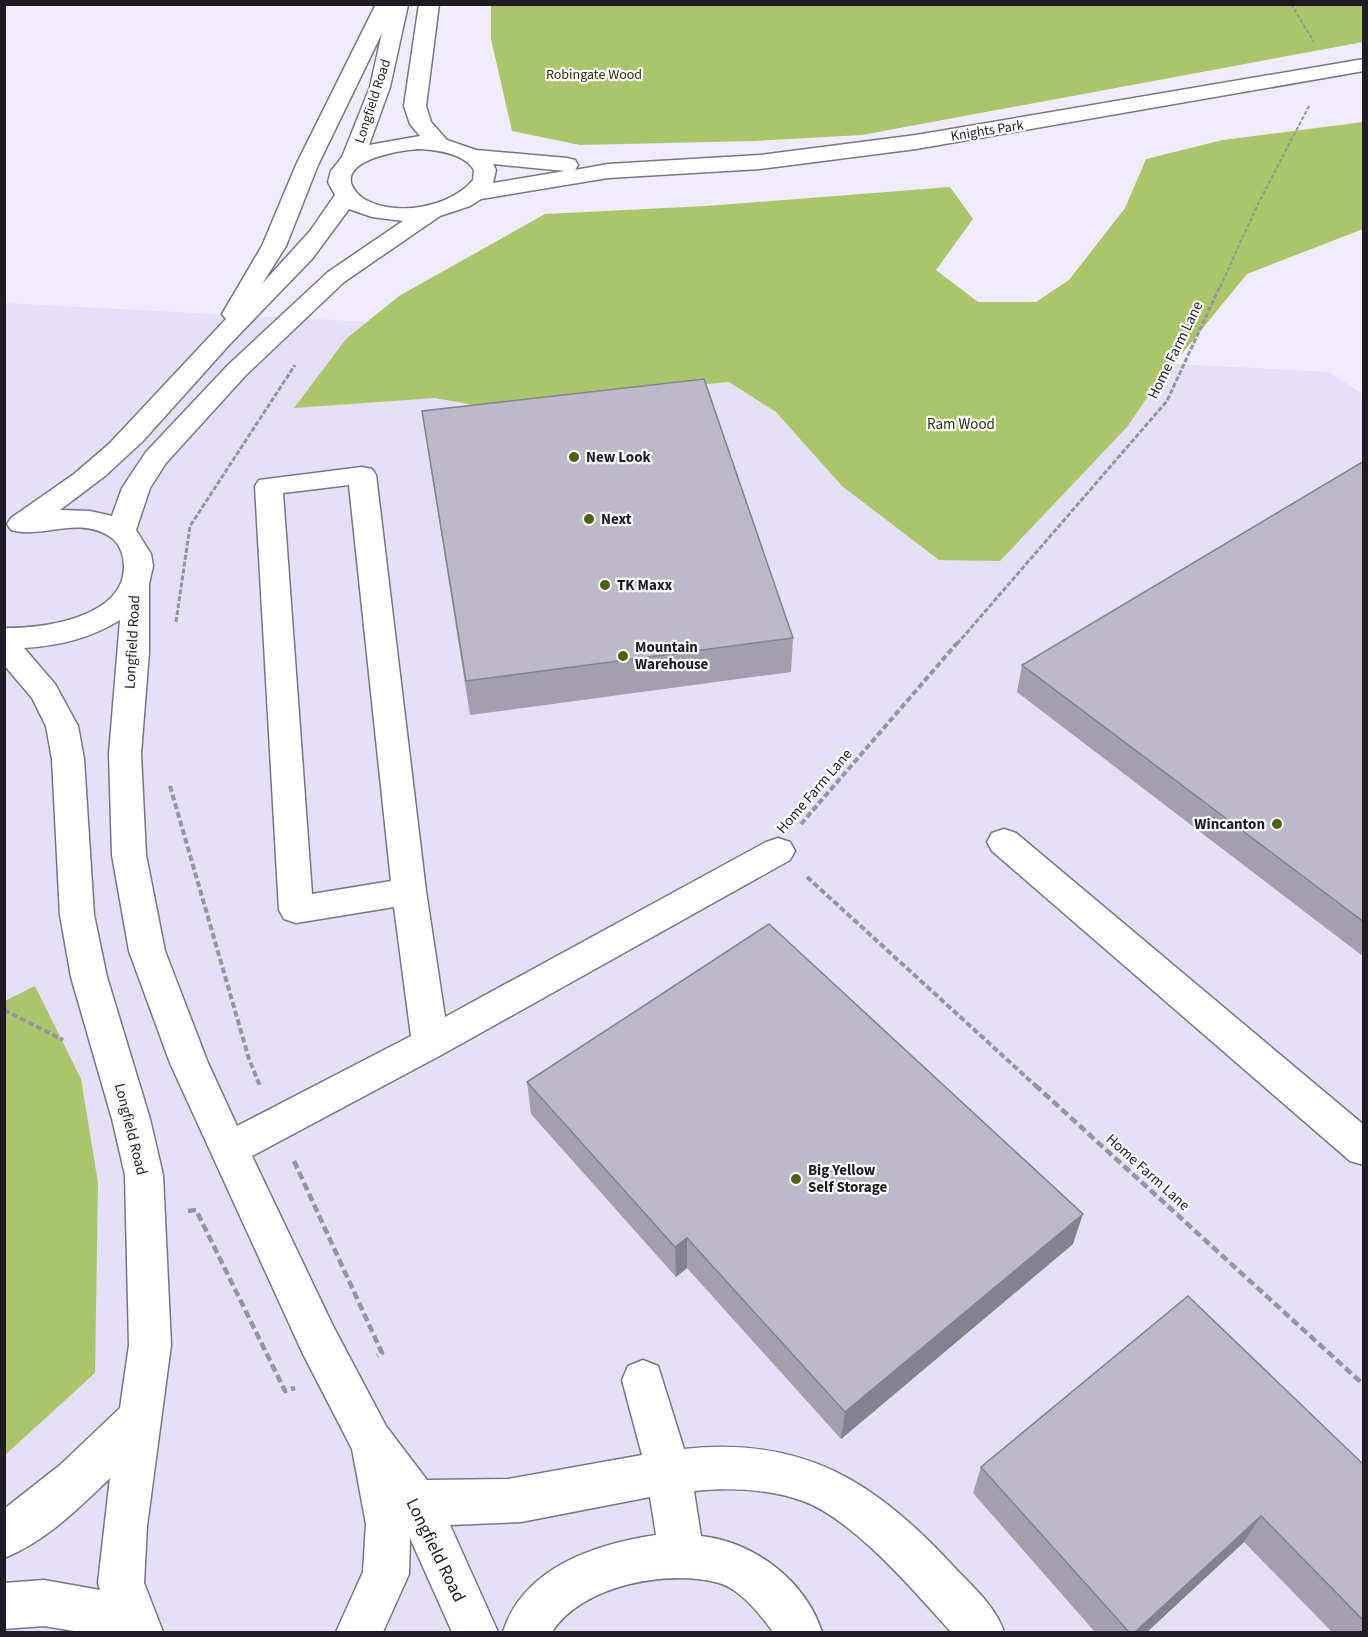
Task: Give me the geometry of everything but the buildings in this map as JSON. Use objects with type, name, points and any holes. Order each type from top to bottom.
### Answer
[{"type":"street","points":[[221,339],[253,278],[274,246],[307,165],[386,4]]},
{"type":"street","name":"Longfield Road","points":[[346,195],[340,184],[343,172],[352,161],[380,87],[398,4]]},
{"type":"street","points":[[429,4],[416,106],[421,124],[438,143]]},
{"type":"street","name":"Knights Park","points":[[431,212],[455,204],[474,193],[608,171],[760,162],[915,142],[1364,65]]},
{"type":"street","name":"Knights Park","points":[[352,161],[381,147],[410,142],[438,143],[458,148],[474,156],[608,171]]},
{"type":"street","points":[[474,156],[481,164],[484,174],[482,184],[474,193]]},
{"type":"street","points":[[13,528],[77,485],[119,450],[221,339],[289,273],[327,228],[346,195],[371,210],[390,213],[431,212]]},
{"type":"street","points":[[13,528],[49,518],[77,518],[101,522],[121,532],[136,488],[156,458],[237,369],[336,277],[431,212]]},
{"type":"street","points":[[409,891],[296,910],[269,486],[362,475],[409,891],[430,1043]]},
{"type":"street","name":"Longfield Road","points":[[121,532],[135,546],[140,564],[135,584],[134,652],[125,754],[129,855],[147,951],[189,1063],[335,1374],[371,1441],[416,1501],[475,1632]]},
{"type":"street","points":[[4,638],[30,640],[63,634],[94,622],[119,604],[135,584]]},
{"type":"street","name":"Longfield Road","points":[[4,644],[44,693],[62,726],[68,759],[72,863],[77,915],[89,977],[144,1175],[150,1345],[125,1526],[121,1583],[136,1625]]},
{"type":"street","points":[[1004,842],[1364,1149]]},
{"type":"street","points":[[229,1149],[430,1043],[778,851]]},
{"type":"street","points":[[643,1380],[669,1474],[681,1554]]},
{"type":"street","points":[[4,1536],[37,1516],[87,1471],[141,1417]]},
{"type":"street","name":"Longfield Road","points":[[359,1632],[386,1574],[388,1524],[371,1441]]},
{"type":"street","points":[[416,1501],[481,1504],[520,1500],[669,1474],[720,1468],[762,1470],[813,1482],[862,1512],[916,1557],[981,1632]]},
{"type":"street","points":[[526,1632],[556,1595],[591,1574],[639,1559],[681,1554],[727,1562],[759,1584],[789,1613],[799,1632]]},
{"type":"street","points":[[4,1606],[44,1603],[136,1625]]},
{"type":"path","points":[[1291,4],[1331,70]]},
{"type":"path","points":[[1300,102],[1312,100]]},
{"type":"path","name":"Home Farm Lane","points":[[1312,100],[1258,204],[1167,401],[778,851],[1364,1385]]},
{"type":"path","points":[[175,630],[190,526],[302,355]]},
{"type":"path","points":[[146,1220],[196,1210],[285,1391],[335,1374],[382,1353],[249,1059],[168,780]]},
{"type":"path","points":[[4,1010],[115,1067]]},
{"type":"shaded area","points":[[4,303],[1328,372],[1363,394],[1363,1632],[5,1632]]},
{"type":"green space","name":"Robingate Wood","points":[[491,4],[1363,4],[1363,42],[862,135],[754,141],[580,145],[512,131],[491,39]]},
{"type":"green space","name":"Ram Wood","points":[[1363,122],[1363,229],[1247,274],[1153,389],[1127,427],[1000,561],[939,560],[842,486],[776,412],[729,382],[474,405],[435,398],[294,408],[346,339],[399,296],[545,214],[706,206],[950,187],[973,219],[936,270],[978,302],[1036,302],[1069,280],[1125,208],[1146,159],[1223,140]]},
{"type":"green space","points":[[35,986],[81,1079],[98,1183],[95,1373],[5,1455],[5,1001]]},
{"type":"place","name":"New Look","points":[[574,457]]},
{"type":"place","name":"Next","points":[[589,519]]},
{"type":"place","name":"TK Maxx","points":[[605,585]]},
{"type":"place","name":"Mountain Warehouse","points":[[623,656]]},
{"type":"place","name":"Wincanton","points":[[1277,824]]},
{"type":"place","name":"Big Yellow Self Storage","points":[[796,1179]]}]
